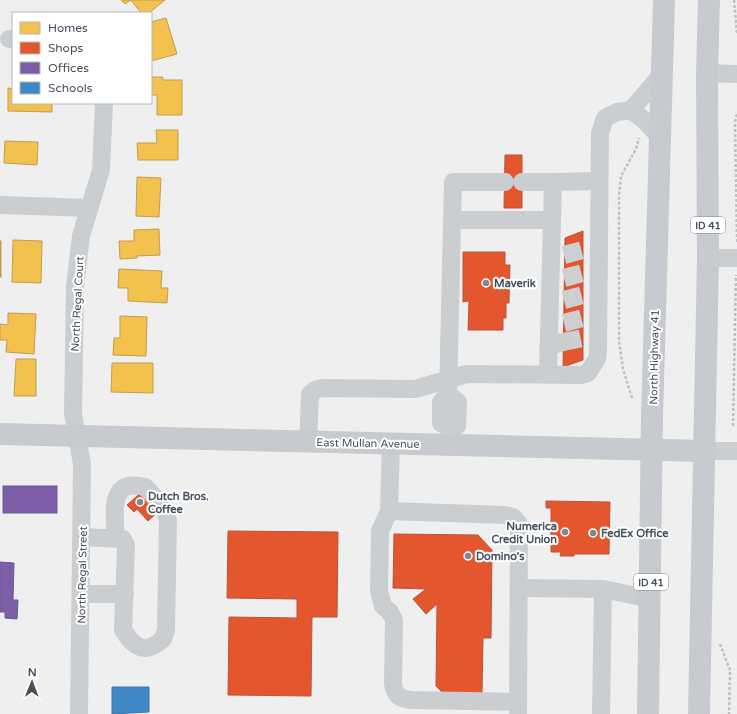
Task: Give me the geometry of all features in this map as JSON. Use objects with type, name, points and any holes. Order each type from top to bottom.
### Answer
[{"type":"main road","name":"North Highway 41","points":[[648,714],[664,0]]},
{"type":"main road","name":"ID 41","points":[[704,450],[708,258],[707,73],[709,0]]},
{"type":"main road","name":"East Mullan Avenue","points":[[0,434],[391,443],[452,437],[653,450],[704,450]]},
{"type":"main road","points":[[698,714],[704,450]]},
{"type":"street","points":[[707,73],[737,74]]},
{"type":"street","points":[[308,442],[310,394],[314,390],[321,388],[415,389],[448,387],[467,374],[581,375],[588,373],[597,359],[591,337],[591,248],[600,181],[600,133],[605,118],[617,112],[631,110],[662,75]]},
{"type":"street","name":"North Regal Court","points":[[77,436],[72,404],[75,287],[81,236],[102,170],[104,104]]},
{"type":"street","points":[[631,110],[644,120],[660,137]]},
{"type":"street","points":[[452,437],[441,423],[441,402],[448,387],[453,182],[600,181]]},
{"type":"street","points":[[548,374],[556,345],[558,257],[552,220],[553,182]]},
{"type":"street","points":[[0,205],[89,208]]},
{"type":"street","points":[[452,220],[552,220]]},
{"type":"street","points":[[708,258],[737,258]]},
{"type":"street","name":"North Regal Street","points":[[77,436],[82,458],[79,714]]},
{"type":"street","points":[[389,511],[505,515],[513,517],[519,524],[521,531],[518,708],[412,700],[398,696],[394,691],[394,620],[390,612],[382,606],[379,591],[380,531],[389,511],[391,443]]},
{"type":"street","name":"East Mullan Avenue","points":[[704,450],[737,451]]},
{"type":"street","points":[[82,537],[116,539],[123,539],[126,546],[123,630],[130,641],[138,647],[150,648],[163,639],[166,630],[168,521],[164,507],[145,487],[129,485],[122,489],[118,494],[115,504],[116,539]]},
{"type":"street","points":[[520,588],[603,589],[642,598],[651,598]]},
{"type":"street","points":[[601,714],[603,589]]},
{"type":"street","points":[[81,594],[125,594]]},
{"type":"path","points":[[734,0],[737,33]]},
{"type":"path","points":[[631,110],[640,135],[636,149],[621,176],[619,196],[619,341],[623,369],[634,402]]},
{"type":"building: Homes","points":[[121,0],[131,0],[125,4]]},
{"type":"building: Homes","points":[[131,0],[165,0],[150,12],[140,12]]},
{"type":"building: Homes","points":[[166,18],[177,54],[152,61],[152,22]]},
{"type":"building: Homes","points":[[152,77],[163,77],[163,80],[182,80],[182,115],[157,115],[157,95],[152,95]]},
{"type":"building: Homes","points":[[8,88],[12,89],[12,104],[52,104],[52,112],[8,111]]},
{"type":"building: Homes","points":[[156,130],[178,130],[178,160],[138,160],[137,143],[157,143]]},
{"type":"building: Homes","points":[[5,141],[38,142],[37,165],[4,163]]},
{"type":"building: Homes","points":[[137,177],[161,178],[159,217],[136,216]]},
{"type":"building: Homes","points":[[159,229],[160,255],[137,256],[137,258],[120,259],[119,241],[134,241],[134,230]]},
{"type":"building: Homes","points":[[13,240],[42,241],[41,283],[12,282]]},
{"type":"building: Homes","points":[[1,241],[1,277],[0,277]]},
{"type":"building: Homes","points":[[119,269],[162,271],[161,288],[168,288],[167,303],[128,301],[128,288],[118,288]]},
{"type":"building: Homes","points":[[8,313],[36,314],[34,354],[6,352],[7,340],[0,340],[0,324],[8,325]]},
{"type":"building: Homes","points":[[120,316],[147,317],[146,356],[113,355],[114,338],[120,338]]},
{"type":"building: Homes","points":[[16,359],[36,359],[36,396],[14,396]]},
{"type":"building: Homes","points":[[112,363],[153,363],[153,393],[111,392]]},
{"type":"building: Shops","points":[[505,155],[522,155],[522,208],[504,208]]},
{"type":"building: Shops","name":"Maverik","points":[[583,231],[583,360],[563,367],[565,238]]},
{"type":"building: Shops","name":"Maverik","points":[[463,252],[505,252],[505,265],[510,265],[509,303],[506,303],[506,318],[503,318],[503,330],[468,330],[469,301],[463,302]]},
{"type":"building: Shops","name":"Dutch Bros. Coffee","points":[[145,489],[159,511],[148,521],[137,509],[134,512],[127,505]]},
{"type":"building: Shops","points":[[546,501],[610,502],[609,554],[574,554],[574,556],[560,556],[561,552],[551,552],[551,508],[546,508]]},
{"type":"building: Shops","points":[[228,531],[338,532],[337,617],[312,617],[311,696],[228,695],[229,617],[297,618],[297,599],[227,598]]},
{"type":"building: Shops","points":[[394,534],[478,535],[492,550],[491,638],[483,638],[482,693],[442,692],[436,686],[437,604],[426,614],[413,599],[426,589],[393,588]]},
{"type":"building: Offices","points":[[3,486],[57,486],[57,513],[3,513]]},
{"type":"building: Offices","points":[[0,562],[14,563],[13,600],[18,600],[17,619],[5,618],[5,612],[0,612]]},
{"type":"building: Schools","points":[[112,687],[149,687],[149,712],[112,714]]},
{"type":"tunnel","points":[[564,255],[583,250]]},
{"type":"tunnel","points":[[564,278],[583,273]]},
{"type":"tunnel","points":[[564,300],[583,295]]},
{"type":"tunnel","points":[[564,323],[583,318]]},
{"type":"tunnel","points":[[563,342],[583,338]]},
{"type":"place","name":"Maverik","points":[[486,283]]},
{"type":"place","name":"Dutch Bros. Coffee","points":[[140,502]]},
{"type":"place","name":"Numerica Credit Union","points":[[565,532]]},
{"type":"place","name":"FedEx Office","points":[[593,533]]},
{"type":"place","name":"Domino's","points":[[468,556]]}]
